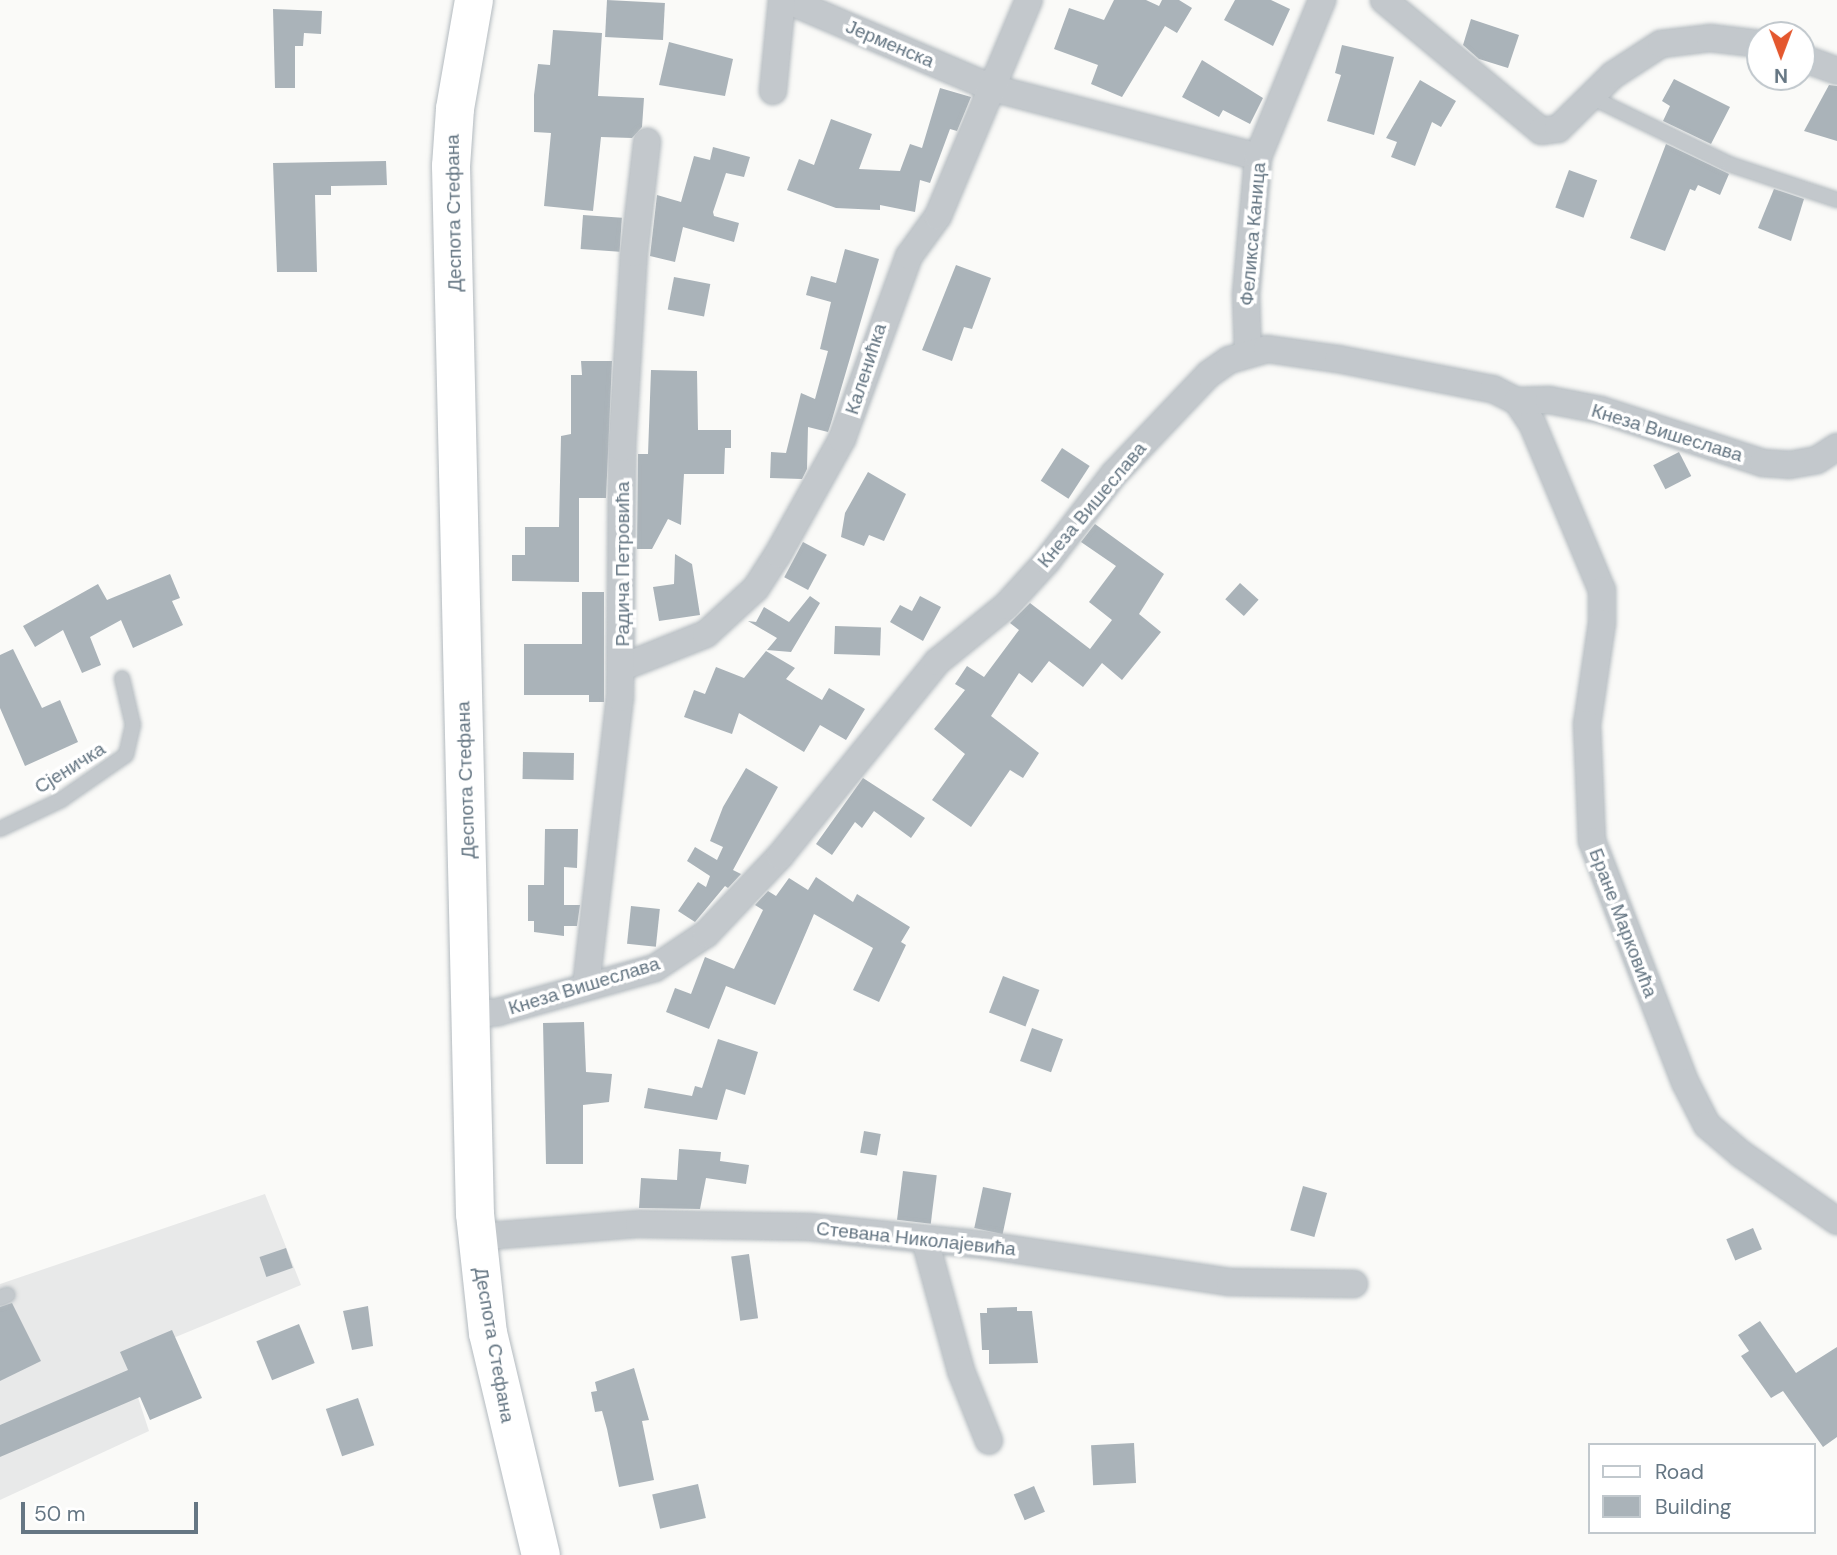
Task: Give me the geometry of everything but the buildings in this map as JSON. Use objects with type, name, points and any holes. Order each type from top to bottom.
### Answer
[{"type":"main road","name":"Деспота Стефана","points":[[474,0],[455,109],[451,166],[476,1237],[490,1346],[541,1555]]},
{"type":"street","name":"Јерменска","points":[[785,0],[992,88],[1258,157]]},
{"type":"street","points":[[774,91],[785,0]]},
{"type":"street","name":"Каленићка","points":[[623,667],[706,634],[756,588],[778,554],[842,439],[909,256],[938,216],[1029,0]]},
{"type":"street","name":"Феликса Каница","points":[[1248,354],[1246,295],[1258,157],[1322,0]]},
{"type":"street","points":[[1384,0],[1541,131],[1558,129],[1613,75],[1661,44],[1710,38],[1746,42]]},
{"type":"street","points":[[1816,63],[1837,71]]},
{"type":"street","name":"Радича Петровића","points":[[586,986],[623,667],[622,448],[634,253],[647,142]]},
{"type":"street","name":"Кнеза Вишеслава","points":[[472,1014],[498,1012],[655,968],[720,922],[780,856],[937,662],[1006,606],[1047,561],[1114,474],[1209,374],[1248,354],[1268,349],[1338,359],[1493,390],[1517,401],[1549,400],[1601,410],[1763,463],[1817,460],[1837,447]]},
{"type":"street","name":"Бране Марковића","points":[[1517,401],[1532,423],[1602,590],[1602,623],[1587,724],[1591,841],[1685,1082],[1707,1125],[1741,1154],[1837,1222]]},
{"type":"street","name":"Стевана Николајевића","points":[[476,1237],[639,1224],[809,1227],[1077,1258],[1230,1282],[1354,1284]]},
{"type":"street","points":[[925,1240],[961,1371],[989,1441]]},
{"type":"lane","points":[[1591,97],[1729,164],[1837,200]]},
{"type":"lane","name":"Сјеничка","points":[[0,829],[61,800],[127,755],[133,725],[122,678]]},
{"type":"shaded area","points":[[265,1194],[301,1285],[125,1358],[149,1431],[0,1500],[0,1284]]}]
